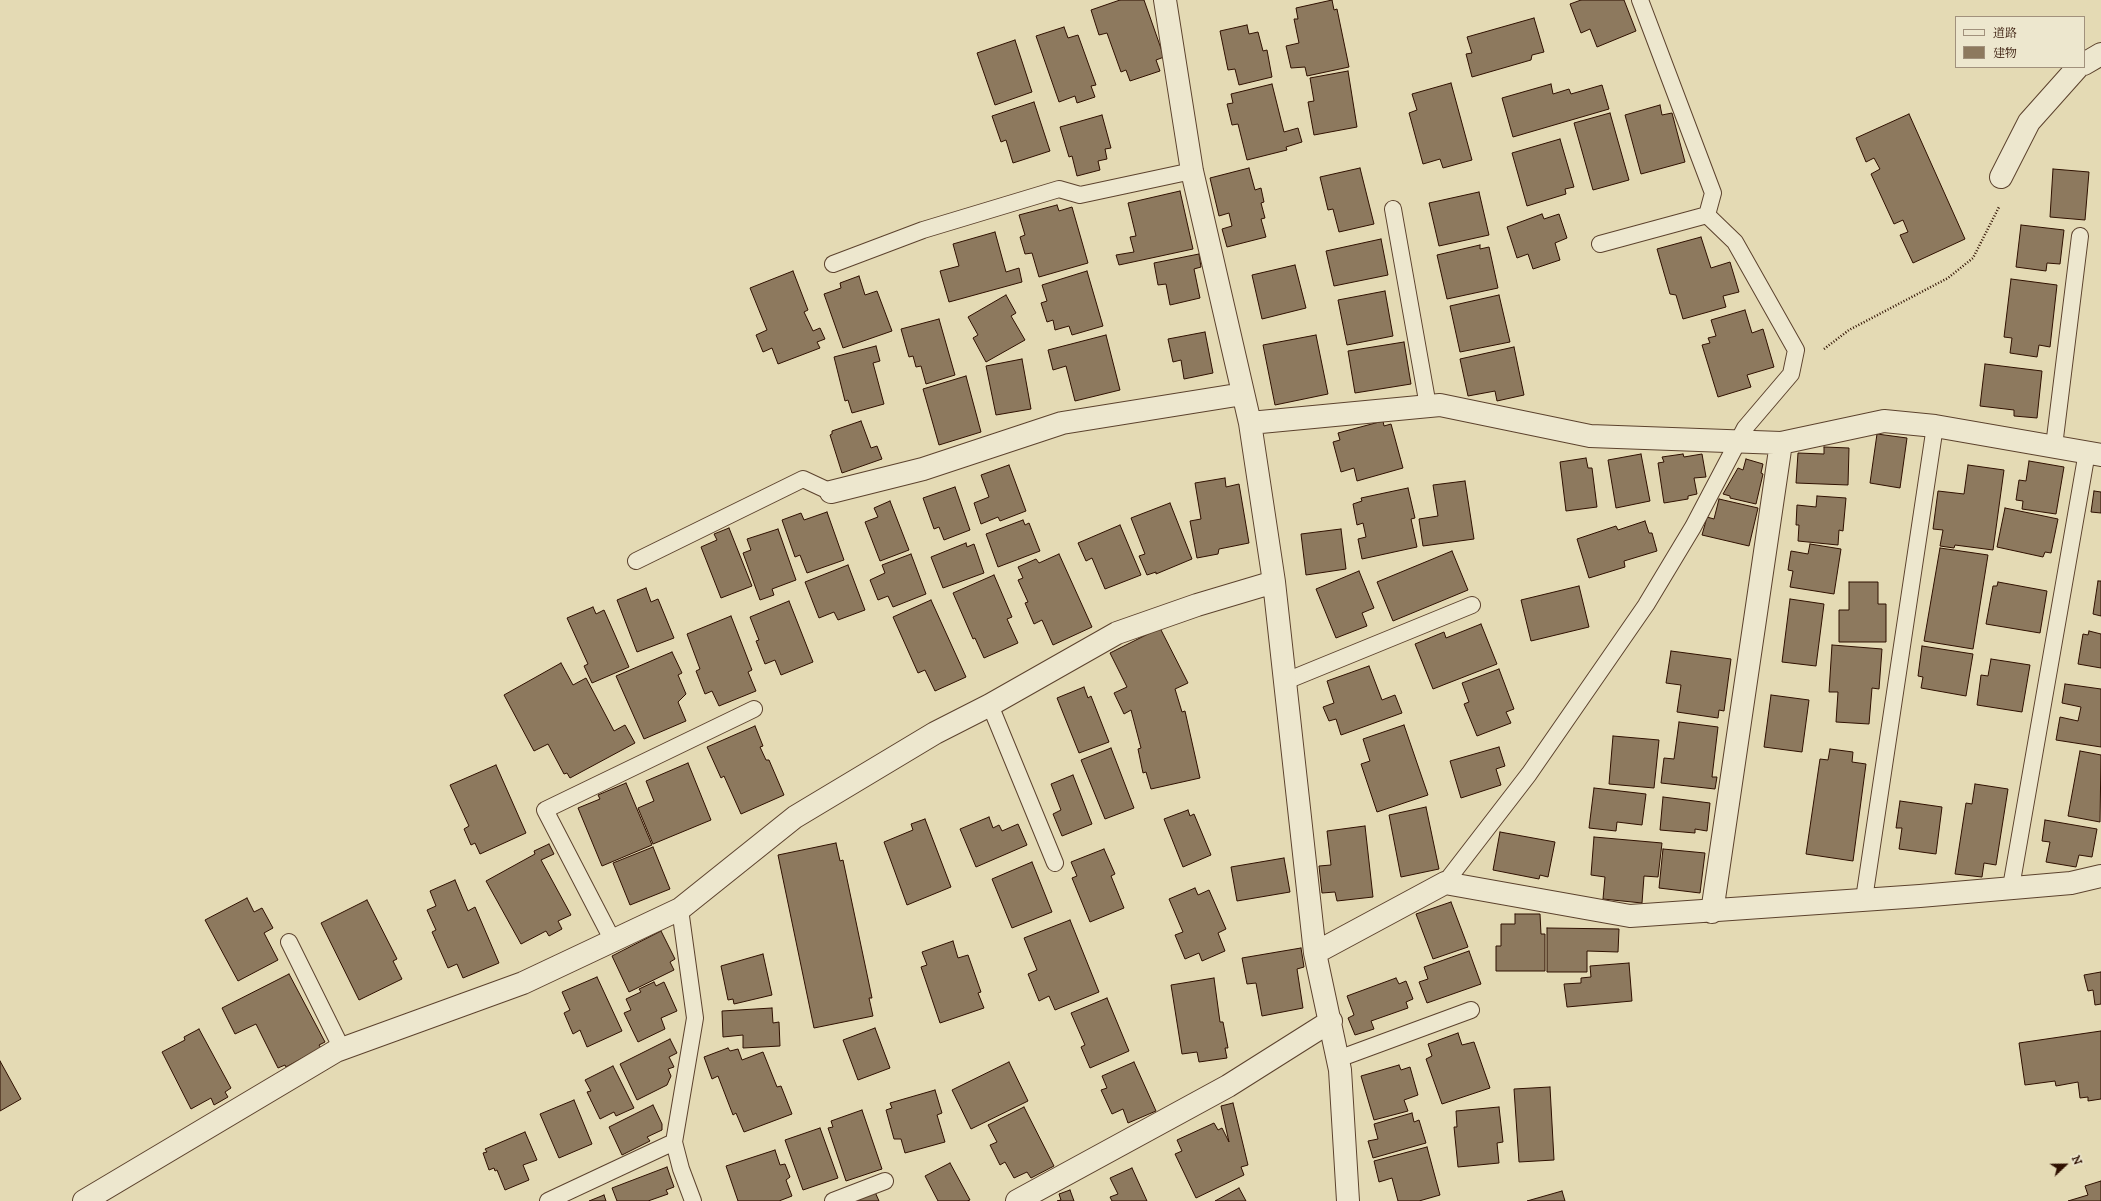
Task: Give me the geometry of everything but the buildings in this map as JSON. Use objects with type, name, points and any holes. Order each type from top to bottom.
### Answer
[{"type":"street","points":[[1165,0],[1192,170],[1250,423],[1274,582],[1316,953],[1338,1059],[1348,1201]]},
{"type":"street","points":[[2085,63],[2101,54]]},
{"type":"street","points":[[2001,177],[2029,122],[2077,68]]},
{"type":"street","points":[[831,492],[923,469],[1062,423],[1243,394]]},
{"type":"street","points":[[1250,423],[1440,405],[1590,436],[1781,443],[1884,421],[1935,426],[2094,453]]},
{"type":"street","points":[[1712,912],[1781,443]]},
{"type":"street","points":[[84,1201],[342,1049],[523,983],[680,909],[795,817],[935,733],[990,705],[1117,632],[1197,605],[1274,582]]},
{"type":"street","points":[[1316,953],[1445,884],[1630,916],[1712,912],[1864,899],[1920,896],[2071,883],[2101,876]]},
{"type":"street","points":[[1017,1201],[1228,1086],[1331,1021]]},
{"type":"lane","points":[[1640,0],[1713,193],[1707,215]]},
{"type":"lane","points":[[833,264],[924,230],[1059,189],[1080,195],[1192,170]]},
{"type":"lane","points":[[1393,209],[1428,406]]},
{"type":"lane","points":[[1600,244],[1707,215]]},
{"type":"lane","points":[[1445,884],[1529,774],[1646,606],[1693,527],[1745,428],[1791,374],[1796,350],[1735,242],[1707,215]]},
{"type":"lane","points":[[2054,446],[2080,236]]},
{"type":"lane","points":[[1864,899],[1935,426]]},
{"type":"lane","points":[[2011,887],[2094,453]]},
{"type":"lane","points":[[636,561],[803,479],[831,492]]},
{"type":"lane","points":[[1286,681],[1472,605]]},
{"type":"lane","points":[[990,705],[1055,863]]},
{"type":"lane","points":[[614,941],[545,810],[754,709]]},
{"type":"lane","points":[[680,909],[695,1018],[674,1142],[681,1169],[693,1201]]},
{"type":"lane","points":[[288,942],[342,1049]]},
{"type":"lane","points":[[1338,1059],[1471,1010]]},
{"type":"lane","points":[[548,1201],[674,1142]]},
{"type":"lane","points":[[832,1201],[885,1181]]},
{"type":"path","points":[[1791,374],[1849,330],[1948,278],[1973,258],[2005,194],[2001,177]]}]
